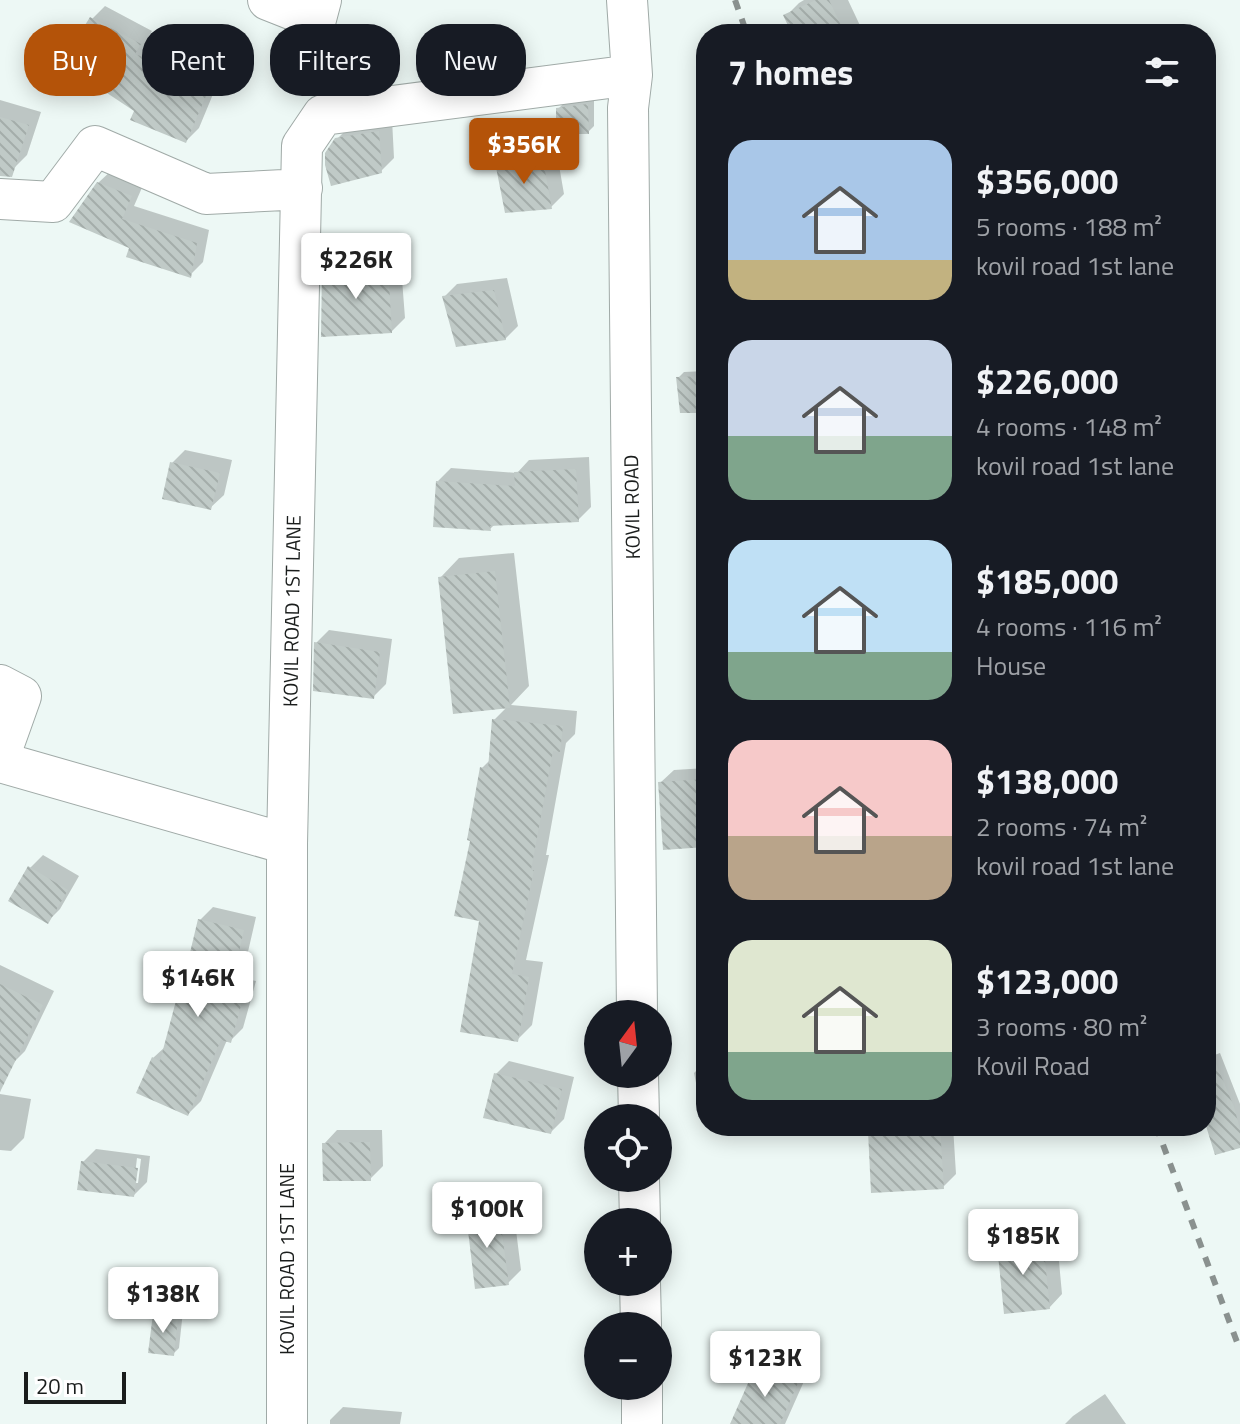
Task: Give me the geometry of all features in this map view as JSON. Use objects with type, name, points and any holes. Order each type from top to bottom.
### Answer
[{"type":"street","points":[[268,0],[316,19],[321,0]]},
{"type":"street","name":"KOVIL ROAD","points":[[627,0],[632,75],[628,123],[637,1000]]},
{"type":"street","name":"KOVIL ROAD 1ST LANE","points":[[287,1424],[287,844],[302,146],[323,115],[632,75]]},
{"type":"street","points":[[0,199],[53,202],[95,146],[206,194],[302,188]]},
{"type":"street","points":[[0,685],[21,696],[0,755]]},
{"type":"street","points":[[0,762],[287,844]]},
{"type":"street","points":[[642,1400],[642,1424]]},
{"type":"building","points":[[816,0],[829,0],[840,24],[787,24],[783,15]]},
{"type":"building","points":[[90,17],[103,24],[86,24]]},
{"type":"building","points":[[126,36],[141,44],[135,54],[142,57],[142,96],[206,96],[186,143],[130,120],[134,111],[112,96],[126,96]]},
{"type":"building","points":[[588,104],[589,134],[556,134],[556,108]]},
{"type":"building","points":[[0,117],[29,125],[12,177],[0,176]]},
{"type":"building","points":[[379,131],[382,173],[331,186],[325,153],[335,138]]},
{"type":"building","points":[[543,160],[552,209],[505,213],[495,162]]},
{"type":"building","points":[[97,182],[132,196],[122,219],[197,243],[191,278],[126,257],[129,248],[69,222]]},
{"type":"building","points":[[388,265],[392,333],[321,337],[322,269]]},
{"type":"building","points":[[494,290],[506,340],[456,347],[442,296]]},
{"type":"building","points":[[696,376],[696,413],[680,413],[676,377]]},
{"type":"building","points":[[170,462],[220,473],[211,510],[162,499]]},
{"type":"building","points":[[576,469],[579,522],[490,526],[491,531],[433,527],[436,481],[515,486],[514,472]]},
{"type":"building","points":[[495,571],[510,708],[453,714],[438,577]]},
{"type":"building","points":[[314,642],[380,652],[374,699],[313,691]]},
{"type":"building","points":[[492,719],[563,726],[560,752],[553,751],[531,870],[534,870],[512,974],[529,977],[518,1042],[460,1032],[479,921],[454,916],[470,841],[467,840],[480,767],[488,769]]},
{"type":"building","points":[[696,780],[696,848],[663,850],[658,782]]},
{"type":"building","points":[[28,866],[68,890],[48,924],[8,901]]},
{"type":"building","points":[[198,919],[244,930],[230,991],[244,994],[231,1043],[221,1040],[188,1116],[136,1093],[152,1057],[160,1061]]},
{"type":"building","points":[[0,984],[43,1005],[0,1092]]},
{"type":"building","points":[[1216,1064],[1234,1107],[1240,1129],[1240,1148],[1215,1155],[1209,1136],[1216,1136]]},
{"type":"building","points":[[494,1073],[562,1089],[551,1134],[483,1118]]},
{"type":"building","points":[[868,1136],[941,1136],[944,1189],[871,1193]]},
{"type":"building","points":[[370,1142],[371,1181],[323,1181],[322,1143]]},
{"type":"building","points":[[81,1161],[138,1168],[134,1197],[77,1190]]},
{"type":"building","points":[[499,1211],[509,1285],[475,1289],[466,1214]]},
{"type":"building","points":[[1043,1241],[1050,1309],[1004,1314],[997,1245]]},
{"type":"building","points":[[153,1314],[178,1317],[174,1356],[148,1353]]},
{"type":"building","points":[[756,1365],[798,1383],[780,1424],[730,1424]]},
{"type":"railway","points":[[735,0],[743,24]]},
{"type":"railway","points":[[1160,1136],[1240,1350]]}]
